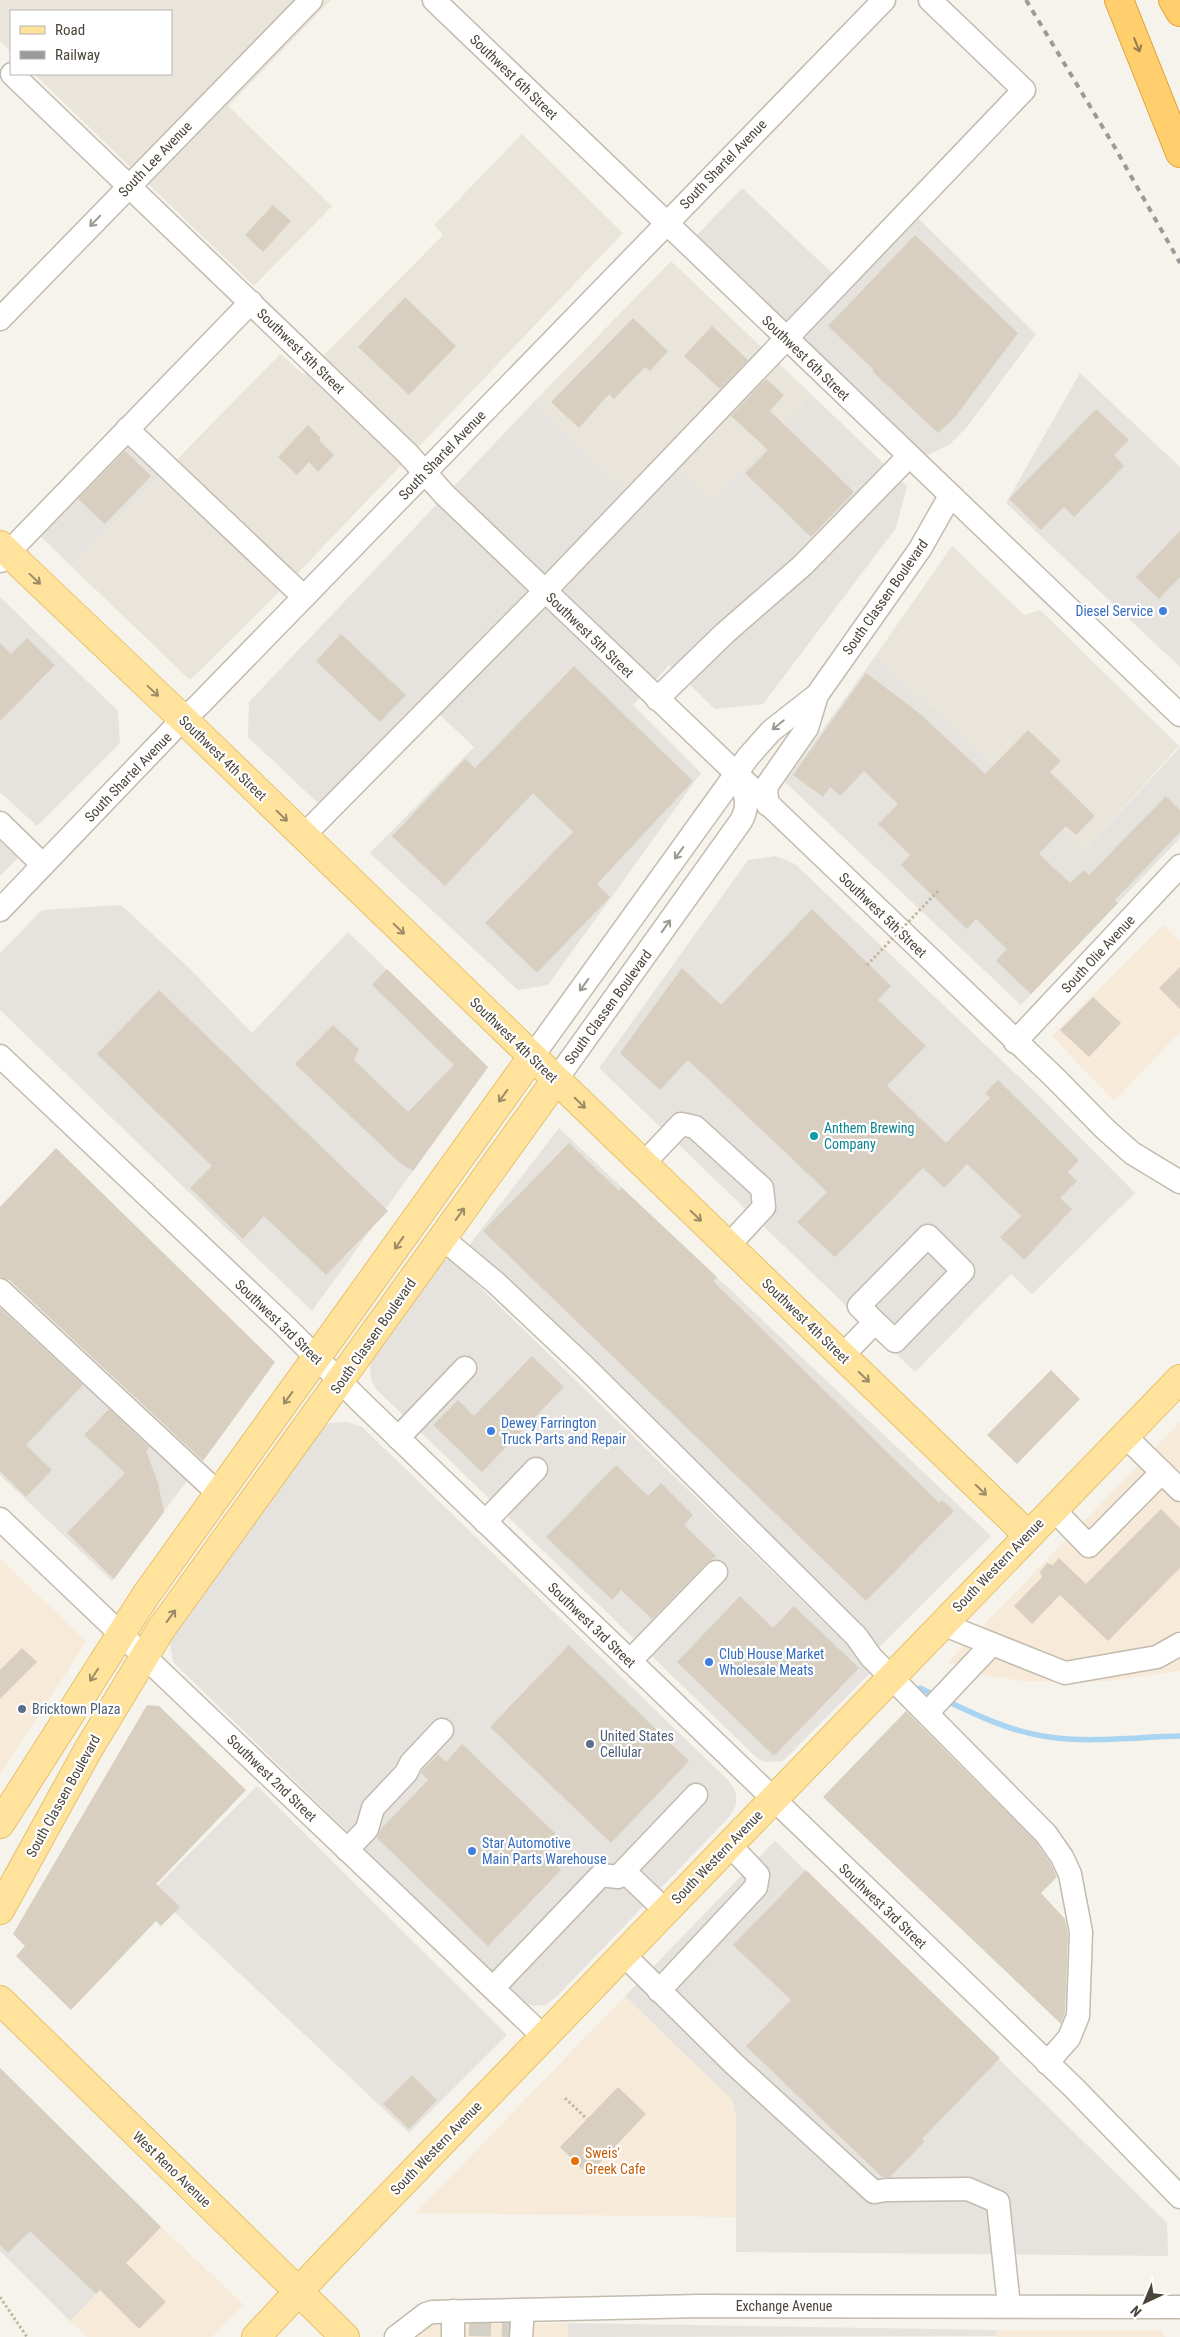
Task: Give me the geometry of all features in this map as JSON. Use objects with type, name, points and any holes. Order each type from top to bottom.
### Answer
[{"type":"highway","points":[[1119,0],[1180,153]]},
{"type":"highway","points":[[1173,0],[1180,12]]},
{"type":"main road","name":"Southwest 4th Street","points":[[3,553],[183,719],[1028,1535]]},
{"type":"main road","name":"South Classen Boulevard","points":[[1,1819],[121,1634],[532,1057]]},
{"type":"main road","name":"South Classen Boulevard","points":[[0,1910],[88,1750],[161,1629],[556,1080]]},
{"type":"main road","name":"South Western Avenue","points":[[256,2337],[665,1910],[1180,1379]]},
{"type":"main road","name":"West Reno Avenue","points":[[0,2000],[345,2337]]},
{"type":"street","name":"South Lee Avenue","points":[[2,312],[129,186],[311,0]]},
{"type":"street","name":"Southwest 6th Street","points":[[434,0],[786,340],[1180,715]]},
{"type":"street","name":"South Shartel Avenue","points":[[0,910],[183,719],[198,706],[884,0]]},
{"type":"street","points":[[303,836],[545,591],[1024,90],[930,0]]},
{"type":"street","name":"Southwest 5th Street","points":[[0,63],[10,73]]},
{"type":"street","name":"Southwest 5th Street","points":[[12,75],[251,302],[407,453],[445,495],[1106,1130],[1132,1153],[1180,1182]]},
{"type":"street","points":[[3,553],[251,302]]},
{"type":"street","points":[[127,429],[304,597]]},
{"type":"street","points":[[657,699],[725,633],[802,565],[908,456]]},
{"type":"street","name":"South Classen Boulevard","points":[[532,1057],[735,774],[763,738],[817,695],[920,549],[950,496]]},
{"type":"street","name":"South Classen Boulevard","points":[[768,805],[766,792],[768,784],[807,728],[817,695]]},
{"type":"street","name":"South Classen Boulevard","points":[[556,1080],[745,814],[748,807],[747,799],[735,774]]},
{"type":"street","points":[[0,823],[43,865]]},
{"type":"street","name":"South Olie Avenue","points":[[1015,1042],[1180,866]]},
{"type":"street","name":"Southwest 3rd Street","points":[[0,1056],[1047,2063],[1138,2152],[1180,2197]]},
{"type":"street","points":[[643,1164],[681,1124],[695,1127],[762,1188],[764,1207],[728,1246]]},
{"type":"street","points":[[928,1236],[963,1271],[895,1341],[875,1322],[859,1306],[928,1236]]},
{"type":"street","points":[[442,1238],[503,1289],[681,1460],[856,1636],[871,1657],[1042,1829],[1062,1857],[1070,1874],[1081,1932],[1078,2016],[1069,2038],[1047,2063]]},
{"type":"street","points":[[0,1290],[219,1494]]},
{"type":"street","points":[[842,1356],[875,1322]]},
{"type":"street","points":[[398,1438],[465,1368]]},
{"type":"street","points":[[1124,1436],[1180,1490]]},
{"type":"street","points":[[485,1522],[536,1469]]},
{"type":"street","points":[[1053,1509],[1089,1546],[1162,1472]]},
{"type":"street","name":"Southwest 2nd Street","points":[[0,1519],[544,2037]]},
{"type":"street","points":[[630,1661],[716,1572]]},
{"type":"street","points":[[942,1624],[1065,1673],[1156,1657],[1180,1644]]},
{"type":"street","points":[[926,1713],[992,1644]]},
{"type":"street","points":[[347,1850],[367,1829],[373,1808],[406,1773],[411,1763],[442,1730]]},
{"type":"street","points":[[492,1988],[601,1875],[618,1877],[696,1795]]},
{"type":"street","points":[[659,1991],[756,1887],[758,1876],[729,1844]]},
{"type":"street","points":[[624,1871],[665,1910]]},
{"type":"street","points":[[623,1954],[734,2064],[874,2192],[886,2190],[968,2189],[998,2202],[1009,2306]]},
{"type":"street","name":"Exchange Avenue","points":[[396,2337],[426,2314],[457,2325],[519,2324],[700,2306],[1180,2306]]},
{"type":"path","points":[[867,965],[938,891]]},
{"type":"path","points":[[565,2098],[587,2119]]},
{"type":"path","points":[[0,2297],[27,2337]]},
{"type":"shaded area","points":[[0,0],[331,0],[228,106],[332,206],[254,286],[35,75],[172,75],[172,10],[10,10],[10,51],[0,41]]},
{"type":"shaded area","points":[[522,134],[623,233],[295,576],[190,680],[72,567],[280,354],[304,375],[443,235],[434,225]]},
{"type":"shaded area","points":[[742,188],[848,288],[916,216],[1036,334],[967,427],[949,445],[925,456],[696,236]]},
{"type":"shaded area","points":[[671,261],[812,395],[712,500],[664,456],[628,492],[534,402]]},
{"type":"shaded area","points":[[1080,373],[1180,467],[1180,667],[1006,503]]},
{"type":"shaded area","points":[[812,395],[907,486],[896,528],[763,704],[715,709],[669,665],[633,705],[701,773],[548,985],[518,990],[370,853],[474,747],[438,713],[676,467],[712,500]]},
{"type":"shaded area","points":[[534,402],[628,492],[322,807],[248,737],[249,702]]},
{"type":"shaded area","points":[[126,440],[161,475],[72,567],[37,533]]},
{"type":"shaded area","points":[[952,546],[1024,615],[1040,610],[1179,746],[1084,851],[876,655]]},
{"type":"shaded area","points":[[0,597],[118,711],[120,743],[37,826],[0,792]]},
{"type":"shaded area","points":[[876,655],[1084,851],[1180,747],[1180,838],[1021,1005],[785,782]]},
{"type":"shaded area","points":[[0,841],[18,858],[0,876]]},
{"type":"shaded area","points":[[776,856],[795,864],[1037,1094],[1135,1193],[1032,1294],[1011,1274],[915,1372],[599,1068],[748,860]]},
{"type":"shaded area","points":[[121,905],[188,967],[252,1033],[348,932],[488,1067],[312,1311],[0,1010],[0,953],[42,910]]},
{"type":"shaded area","points":[[1163,925],[1180,941],[1180,1032],[1114,1101],[1052,1036]]},
{"type":"shaded area","points":[[559,1128],[991,1536],[877,1649],[640,1409],[469,1245]]},
{"type":"shaded area","points":[[451,1259],[873,1670],[783,1761],[765,1762],[757,1758],[376,1389],[371,1379],[370,1366],[373,1355],[443,1260]]},
{"type":"shaded area","points":[[0,1297],[189,1478],[112,1581],[0,1475]]},
{"type":"shaded area","points":[[348,1422],[362,1427],[730,1782],[736,1793],[736,1805],[730,1816],[557,1996],[545,2005],[533,2006],[521,2001],[173,1662],[170,1644],[173,1630],[315,1434],[330,1423]]},
{"type":"shaded area","points":[[1180,1422],[1180,1671],[1108,1681],[1022,1681],[965,1670],[948,1662]]},
{"type":"shaded area","name":"Bricktown Plaza","points":[[0,1558],[86,1642],[0,1775]]},
{"type":"shaded area","points":[[257,1786],[507,2035],[409,2133],[152,1891]]},
{"type":"shaded area","points":[[775,1841],[1167,2223],[1168,2256],[736,2252],[736,2117],[732,2100],[625,1996]]},
{"type":"shaded area","points":[[625,1996],[732,2100],[736,2117],[736,2217],[416,2213]]},
{"type":"shaded area","points":[[0,2068],[161,2227],[70,2321],[0,2251]]},
{"type":"shaded area","points":[[161,2227],[243,2304],[212,2337],[88,2337],[70,2321]]},
{"type":"shaded area","points":[[568,2323],[568,2337],[417,2337],[420,2331],[428,2324]]},
{"type":"shaded area","points":[[568,2323],[996,2330],[997,2336],[568,2337]]},
{"type":"shaded area","points":[[996,2330],[1161,2330],[1165,2337],[997,2337]]},
{"type":"building","points":[[273,205],[291,221],[263,252],[245,235]]},
{"type":"building","points":[[915,235],[1018,333],[955,417],[938,433],[872,371],[874,370],[828,326]]},
{"type":"building","points":[[405,297],[456,346],[409,395],[358,347]]},
{"type":"building","points":[[633,318],[668,351],[650,371],[645,367],[614,399],[609,394],[579,428],[551,402]]},
{"type":"building","points":[[712,326],[748,360],[720,389],[684,356]]},
{"type":"building","points":[[766,379],[784,395],[770,411],[854,492],[811,537],[745,473],[768,450],[731,416]]},
{"type":"building","points":[[1096,409],[1129,440],[1114,455],[1124,466],[1074,517],[1064,507],[1041,530],[1009,499]]},
{"type":"building","points":[[308,425],[321,438],[319,440],[334,455],[318,472],[309,462],[297,475],[278,457]]},
{"type":"building","points":[[125,451],[151,476],[105,524],[78,499]]},
{"type":"building","points":[[1180,531],[1180,577],[1159,599],[1136,577]]},
{"type":"building","points":[[341,634],[406,695],[380,722],[316,661]]},
{"type":"building","points":[[27,638],[55,665],[0,721],[0,643],[11,654]]},
{"type":"building","points":[[574,666],[693,781],[597,884],[610,897],[537,973],[485,923],[573,832],[533,793],[445,886],[392,836],[465,759],[475,768]]},
{"type":"building","points":[[866,673],[919,713],[985,774],[1028,730],[1061,761],[1050,772],[1095,816],[1076,835],[1066,826],[1039,854],[1070,883],[1084,870],[1089,875],[1166,796],[1180,810],[1180,832],[1115,900],[1118,903],[1031,994],[996,961],[1007,949],[976,919],[967,929],[901,865],[910,855],[878,824],[898,804],[864,771],[840,796],[830,787],[823,797],[793,775]]},
{"type":"building","points":[[812,909],[891,986],[878,1000],[926,1046],[887,1086],[946,1143],[990,1098],[985,1093],[998,1080],[1079,1160],[1068,1172],[1077,1181],[1060,1198],[1072,1209],[1024,1260],[1000,1237],[1021,1216],[967,1164],[944,1188],[923,1168],[835,1257],[797,1222],[827,1192],[688,1060],[660,1090],[620,1053],[682,968],[721,1005]]},
{"type":"building","points":[[1180,967],[1180,1009],[1159,988]]},
{"type":"building","points":[[387,969],[488,1067],[413,1171],[400,1163],[295,1064],[333,1025],[359,1049],[354,1060],[408,1112],[454,1065],[372,985]]},
{"type":"building","points":[[159,990],[388,1211],[326,1275],[264,1216],[243,1239],[190,1188],[212,1166],[97,1054]]},
{"type":"building","points":[[1093,997],[1121,1023],[1089,1057],[1060,1030]]},
{"type":"building","points":[[569,1143],[619,1191],[622,1188],[717,1277],[713,1281],[939,1503],[942,1500],[954,1511],[866,1601],[483,1231]]},
{"type":"building","points":[[56,1148],[275,1362],[203,1461],[9,1280],[0,1277],[0,1207]]},
{"type":"building","points":[[0,1308],[83,1385],[26,1445],[52,1470],[26,1497],[0,1471]]},
{"type":"building","points":[[532,1356],[564,1387],[482,1472],[433,1425],[458,1400],[474,1416]]},
{"type":"building","points":[[1051,1370],[1080,1399],[1017,1464],[987,1435]]},
{"type":"building","points":[[109,1409],[149,1447],[146,1451],[158,1483],[164,1512],[114,1579],[67,1533],[125,1473],[84,1435]]},
{"type":"building","points":[[616,1465],[648,1496],[661,1483],[693,1515],[684,1525],[716,1556],[652,1619],[621,1590],[612,1600],[546,1537]]},
{"type":"building","points":[[1161,1509],[1180,1528],[1180,1568],[1108,1641],[1060,1595],[1032,1624],[1014,1606],[1042,1577],[1040,1572],[1047,1563],[1053,1565],[1059,1558],[1086,1584]]},
{"type":"building","points":[[740,1596],[773,1628],[794,1606],[859,1668],[774,1756],[677,1662]]},
{"type":"building","points":[[569,1645],[689,1761],[611,1843],[490,1727]]},
{"type":"building","points":[[22,1648],[37,1662],[0,1699],[0,1670]]},
{"type":"building","points":[[147,1705],[159,1706],[246,1790],[156,1884],[180,1907],[161,1926],[156,1921],[71,2010],[16,1956],[25,1946],[13,1934]]},
{"type":"building","points":[[906,1711],[1036,1842],[1051,1864],[1057,1877],[1041,1893],[1065,1919],[1068,1933],[1065,2013],[1061,2024],[823,1797]]},
{"type":"building","points":[[462,1744],[559,1837],[544,1854],[561,1870],[488,1946],[377,1838],[381,1829],[428,1780],[421,1773],[422,1771],[438,1754],[446,1762]]},
{"type":"building","points":[[806,1870],[1000,2058],[922,2139],[924,2142],[890,2177],[882,2177],[746,2046],[791,2000],[733,1945]]},
{"type":"building","points":[[0,2068],[161,2227],[126,2263],[166,2302],[139,2329],[100,2290],[96,2294],[30,2231],[8,2253],[0,2245]]},
{"type":"building","points":[[412,2075],[437,2100],[409,2129],[383,2104]]},
{"type":"building","points":[[618,2087],[646,2114],[588,2175],[560,2147]]},
{"type":"waterway","points":[[920,1688],[936,1696]]},
{"type":"waterway","points":[[945,1700],[983,1717],[1035,1735],[1065,1739],[1098,1740],[1180,1736]]},
{"type":"tunnel","points":[[469,2325],[511,2326]]},
{"type":"railway","points":[[1026,0],[1114,146],[1180,263]]},
{"type":"place","name":"Diesel Service","points":[[1163,611]]},
{"type":"place","name":"Anthem Brewing Company","points":[[814,1136]]},
{"type":"place","name":"Dewey Farrington Truck Parts and Repair","points":[[491,1431]]},
{"type":"place","name":"Club House Market Wholesale Meats","points":[[709,1662]]},
{"type":"place","name":"Bricktown Plaza","points":[[22,1709]]},
{"type":"place","name":"United States Cellular","points":[[590,1744]]},
{"type":"place","name":"Star Automotive Main Parts Warehouse","points":[[472,1851]]},
{"type":"place","name":"Sweis' Greek Cafe","points":[[575,2161]]}]
